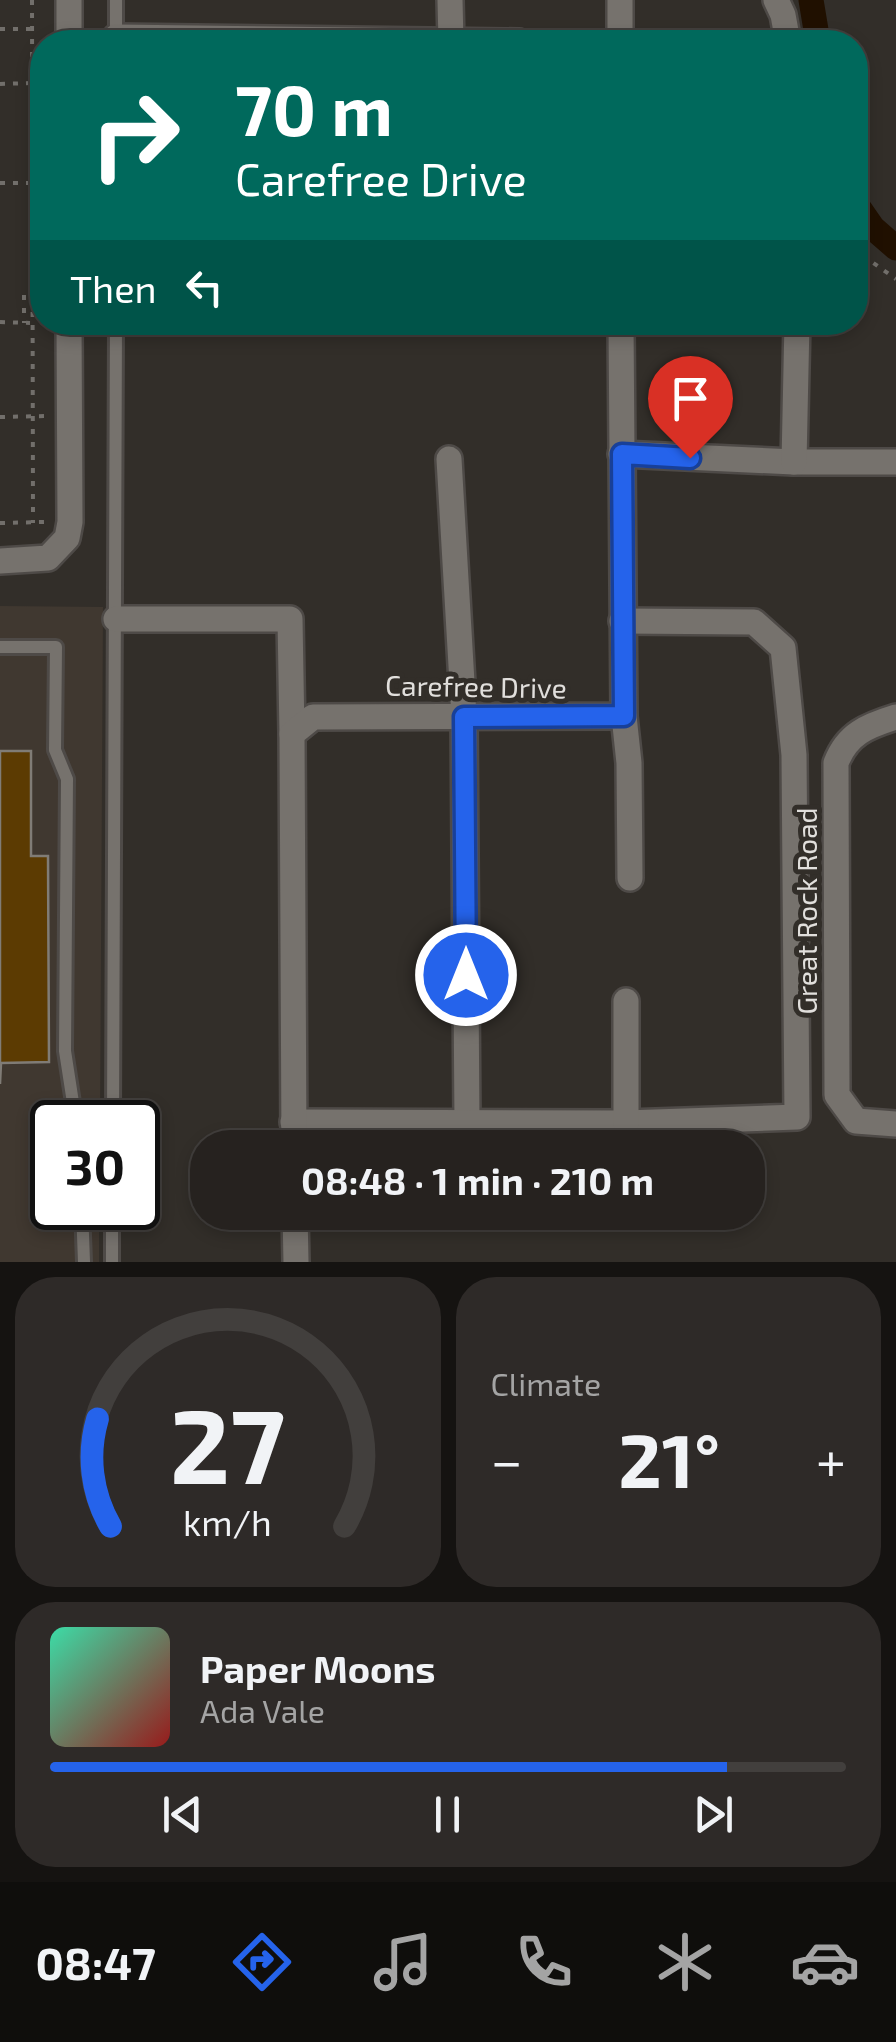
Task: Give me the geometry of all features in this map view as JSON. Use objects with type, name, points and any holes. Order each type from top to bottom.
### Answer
[{"type":"street","points":[[68,30],[69,0]]},
{"type":"street","points":[[450,0],[450,30]]},
{"type":"street","points":[[620,0],[620,30]]},
{"type":"street","points":[[776,0],[786,30]]},
{"type":"street","points":[[0,561],[38,561],[60,549],[67,538],[69,335]]},
{"type":"street","points":[[621,335],[622,622],[630,878]]},
{"type":"street","points":[[794,462],[798,335]]},
{"type":"street","points":[[622,454],[896,462]]},
{"type":"street","points":[[449,459],[464,717],[467,1123]]},
{"type":"street","points":[[116,618],[290,618],[294,1130]]},
{"type":"street","points":[[366,1130],[467,1123],[797,1117],[794,755],[783,648],[754,622],[622,622]]},
{"type":"street","name":"Carefree Drive","points":[[292,734],[313,717],[624,716]]},
{"type":"street","name":"Great Rock Road","points":[[896,717],[869,726],[843,743],[836,763],[838,1096],[856,1121],[896,1124]]},
{"type":"street","points":[[626,1001],[626,1123]]},
{"type":"street","points":[[295,1230],[296,1262]]},
{"type":"lane","points":[[116,0],[116,30]]},
{"type":"lane","points":[[113,1100],[116,335]]},
{"type":"lane","points":[[0,647],[56,648],[55,750],[66,779],[65,1051],[73,1100]]},
{"type":"lane","points":[[83,1230],[84,1262]]},
{"type":"lane","points":[[112,1230],[112,1262]]},
{"type":"path","points":[[0,29],[32,29],[32,0]]},
{"type":"path","points":[[0,84],[30,83]]},
{"type":"path","points":[[0,182],[30,183]]},
{"type":"path","points":[[868,259],[896,279]]},
{"type":"path","points":[[24,295],[24,323]]},
{"type":"path","points":[[0,322],[30,324]]},
{"type":"path","points":[[32,335],[33,522]]},
{"type":"path","points":[[0,417],[55,416]]},
{"type":"path","points":[[0,522],[48,522]]},
{"type":"shaded area","points":[[0,606],[103,607],[100,1100],[30,1100],[30,1230],[99,1230],[99,1262],[0,1262]]},
{"type":"building","points":[[0,751],[31,751],[31,856],[48,856],[49,1062],[1,1063],[0,1084]]},
{"type":"waterway","points":[[811,0],[816,30]]},
{"type":"waterway","points":[[868,221],[896,248]]},
{"type":"route","points":[[466,975],[464,717],[624,716],[622,454],[690,458]]}]
